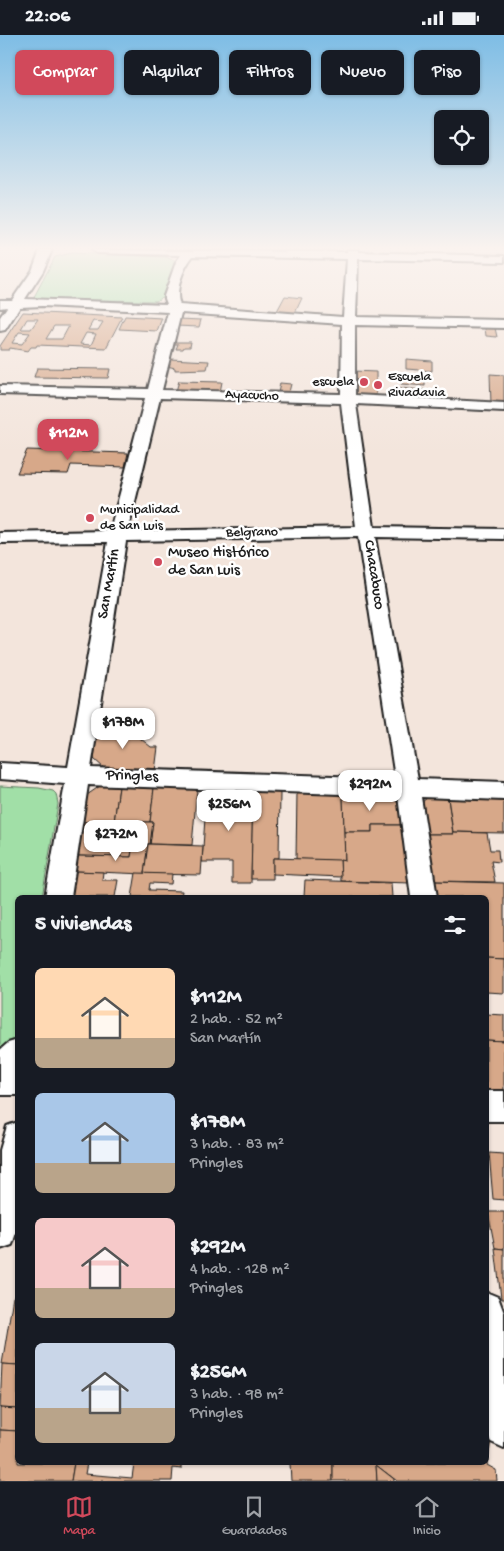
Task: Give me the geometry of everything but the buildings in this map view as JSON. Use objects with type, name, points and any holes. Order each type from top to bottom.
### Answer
[{"type":"street","name":"San Martín","points":[[58,895],[118,535],[173,317]]},
{"type":"street","points":[[293,317],[348,321],[504,324]]},
{"type":"street","name":"Chacabuco","points":[[348,317],[348,399],[366,532],[424,895]]},
{"type":"street","name":"Ayacucho","points":[[0,390],[348,399],[504,407]]},
{"type":"street","name":"Belgrano","points":[[0,537],[366,532],[504,534]]},
{"type":"street","name":"Pringles","points":[[0,771],[504,791]]},
{"type":"street","points":[[0,1068],[15,1056]]},
{"type":"street","points":[[0,1081],[15,1081]]},
{"type":"street","points":[[489,1106],[504,1106]]},
{"type":"street","points":[[0,1233],[15,1153]]},
{"type":"street","points":[[489,1323],[494,1347],[499,1410]]},
{"type":"green space","points":[[0,786],[39,788],[53,791],[56,794],[58,804],[42,895],[15,895],[15,1042],[0,1060]]},
{"type":"place","name":"escuela","points":[[364,382]]},
{"type":"place","name":"Escuela Rivadavia","points":[[378,385]]},
{"type":"place","name":"Municipalidad de San Luis","points":[[90,518]]},
{"type":"place","name":"Museo Histórico de San Luis","points":[[158,562]]}]
